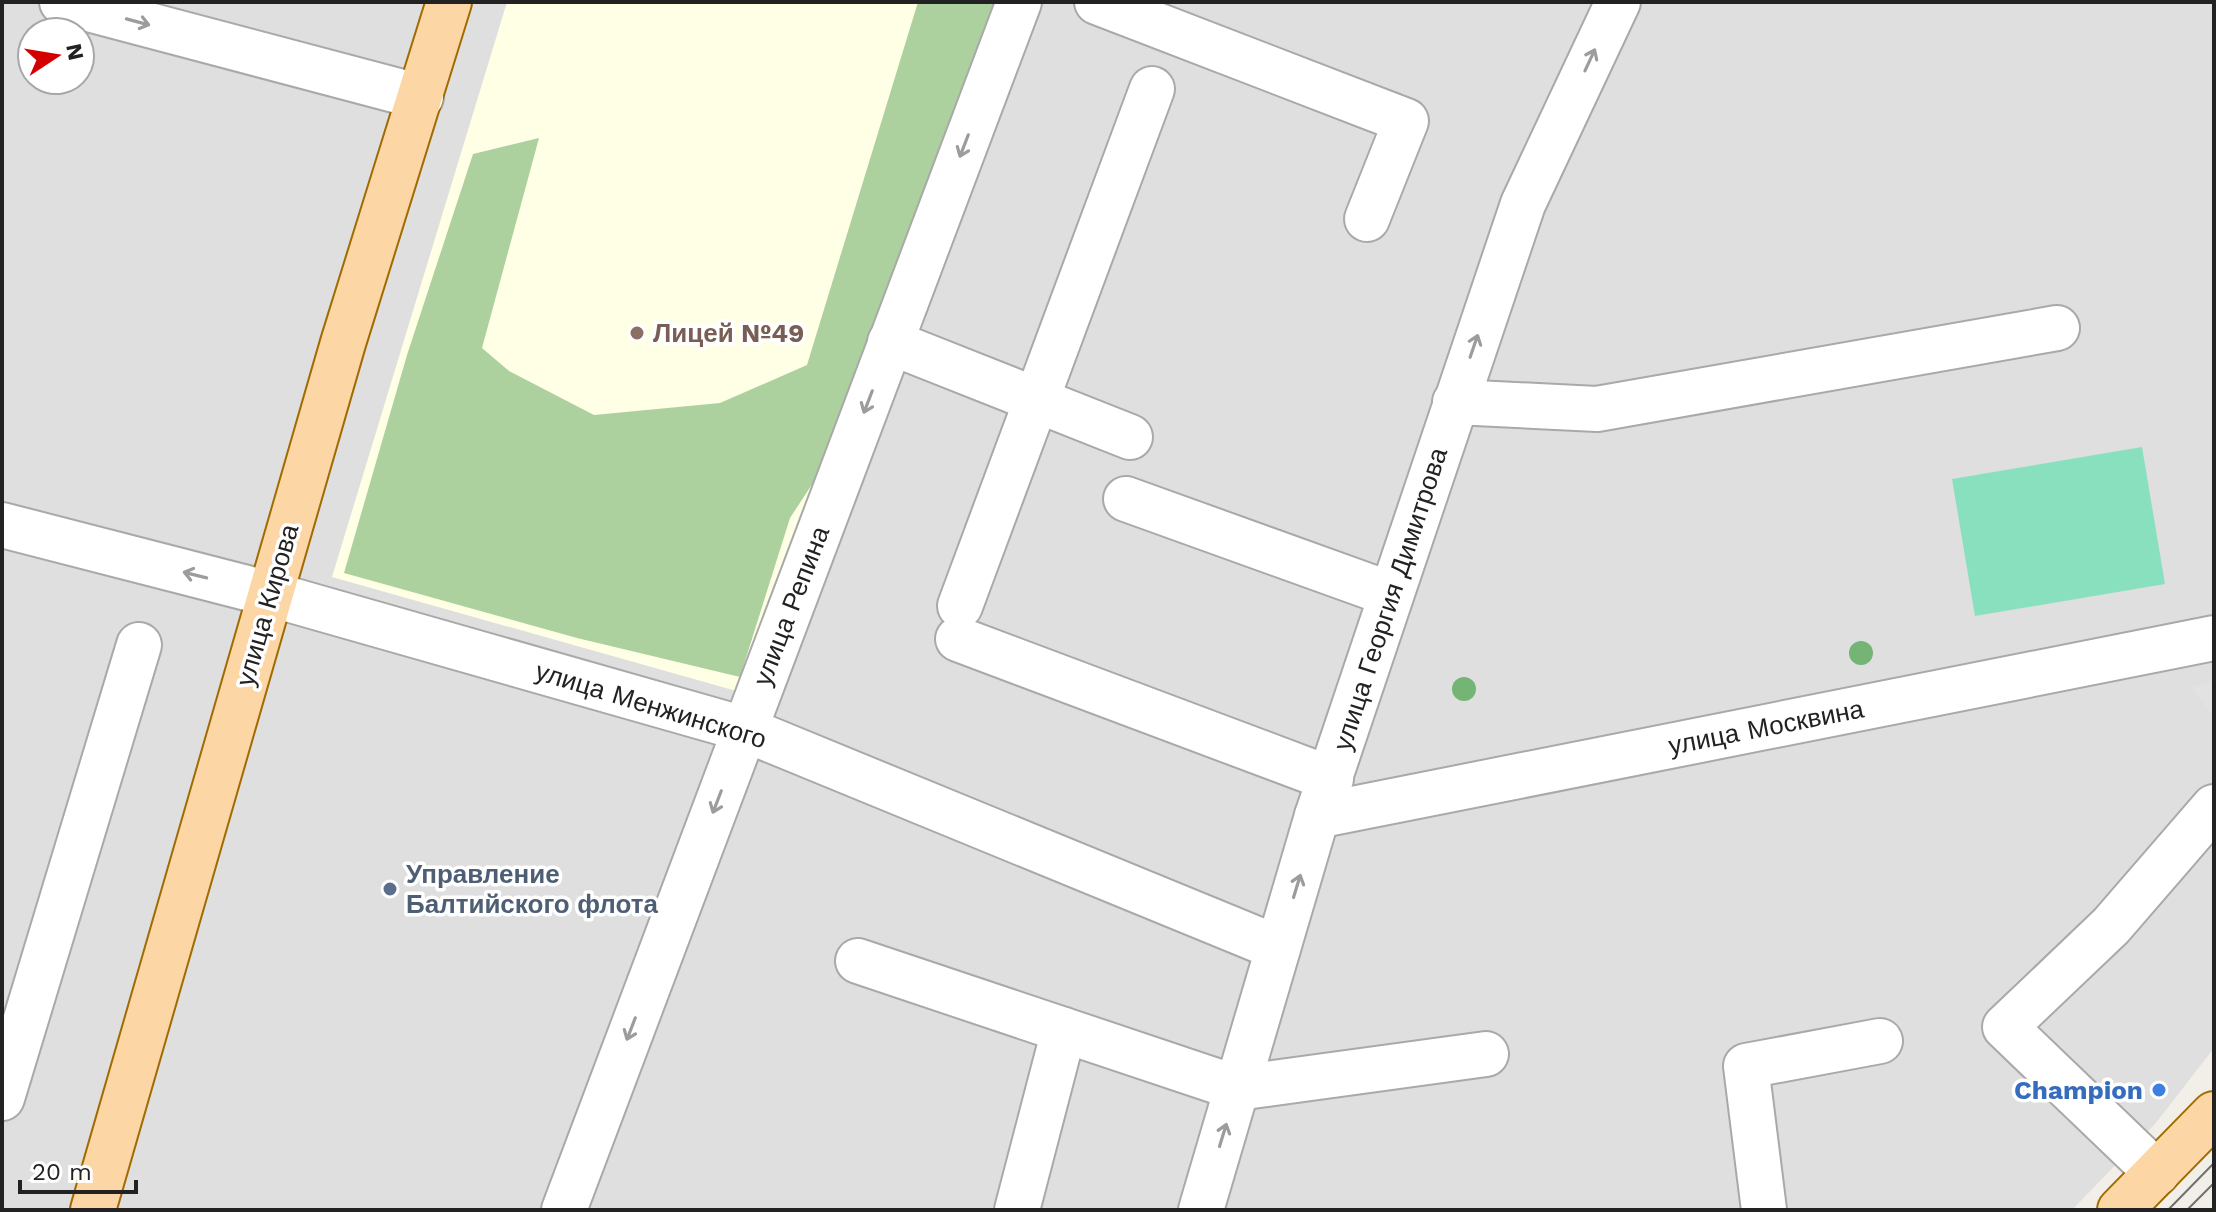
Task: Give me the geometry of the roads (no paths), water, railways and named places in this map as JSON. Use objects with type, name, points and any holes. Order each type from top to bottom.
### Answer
[{"type":"main road","name":"улица Кирова","points":[[93,1210],[343,343],[449,2]]},
{"type":"main road","points":[[2120,1210],[2214,1114]]},
{"type":"street","points":[[62,2],[421,97]]},
{"type":"street","name":"улица Репина","points":[[564,1210],[1019,2]]},
{"type":"street","points":[[1097,2],[1406,121],[1367,219]]},
{"type":"street","name":"улица Георгия Димитрова","points":[[1201,1210],[1324,798],[1523,204],[1618,2]]},
{"type":"street","points":[[1152,89],[1036,400],[959,622],[1324,798]]},
{"type":"street","points":[[1455,402],[1597,409],[2057,328]]},
{"type":"street","points":[[890,342],[1130,437]]},
{"type":"street","points":[[1126,499],[1390,594]]},
{"type":"street","name":"улица Менжинского","points":[[2,525],[270,594],[744,729],[1278,948]]},
{"type":"street","name":"улица Москвина","points":[[1324,798],[2214,638]]},
{"type":"street","points":[[2,1098],[139,645]]},
{"type":"street","points":[[2157,1173],[2005,1027],[2111,926],[2214,807]]},
{"type":"street","points":[[858,961],[1237,1088],[1486,1054]]},
{"type":"street","points":[[1017,1210],[1064,1030]]},
{"type":"street","points":[[1764,1210],[1746,1066],[1880,1041]]},
{"type":"tram line","points":[[2168,1210],[2214,1163]]},
{"type":"tram line","points":[[2187,1210],[2214,1183]]},
{"type":"place","name":"Лицей №49","points":[[637,333]]},
{"type":"place","name":"Управление Балтийского флота","points":[[390,889]]},
{"type":"place","name":"Champion","points":[[2159,1090]]}]
